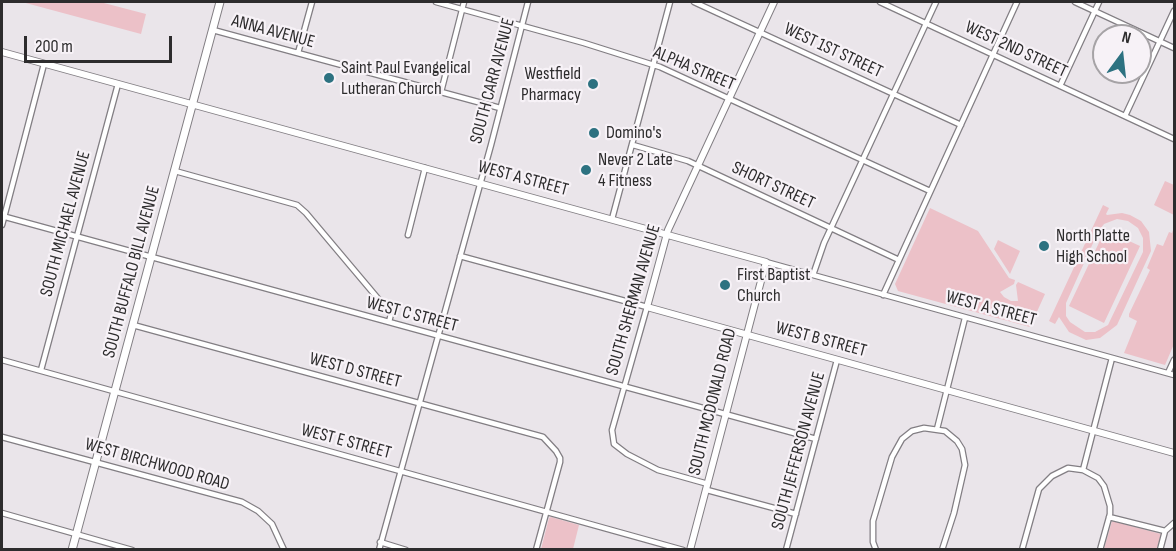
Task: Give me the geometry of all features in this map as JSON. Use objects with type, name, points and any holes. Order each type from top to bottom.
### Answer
[{"type":"main road","name":"SOUTH BUFFALO BILL AVENUE","points":[[72,549],[220,2]]},
{"type":"street","points":[[298,53],[312,2]]},
{"type":"street","name":"ALPHA STREET","points":[[436,2],[654,65],[930,192]]},
{"type":"street","points":[[441,92],[464,2]]},
{"type":"street","name":"SOUTH CARR AVENUE","points":[[378,549],[420,403],[528,2]]},
{"type":"street","points":[[612,219],[670,2]]},
{"type":"street","name":"WEST 1ST STREET","points":[[694,2],[961,125]]},
{"type":"street","name":"SOUTH SHERMAN AVENUE","points":[[707,487],[658,470],[627,454],[614,444],[612,430],[667,234],[774,2]]},
{"type":"street","name":"WEST 2ND STREET","points":[[880,2],[1174,139]]},
{"type":"street","points":[[813,275],[824,243],[936,2]]},
{"type":"street","points":[[883,295],[1017,2]]},
{"type":"street","points":[[1075,2],[1174,48]]},
{"type":"street","points":[[1060,86],[1099,2]]},
{"type":"street","points":[[1125,116],[1174,11]]},
{"type":"street","name":"ANNA AVENUE","points":[[213,30],[500,108]]},
{"type":"street","name":"WEST A STREET","points":[[2,52],[1174,375]]},
{"type":"street","points":[[2,225],[44,64]]},
{"type":"street","name":"SOUTH MICHAEL AVENUE","points":[[41,370],[118,84]]},
{"type":"street","name":"SHORT STREET","points":[[633,145],[673,156],[698,166],[898,260]]},
{"type":"street","points":[[408,235],[426,168]]},
{"type":"street","points":[[175,171],[297,205],[391,314],[389,322]]},
{"type":"street","name":"WEST C STREET","points":[[3,216],[816,439]]},
{"type":"street","name":"WEST B STREET","points":[[460,255],[1174,453]]},
{"type":"street","name":"SOUTH MCDONALD ROAD","points":[[690,549],[766,262]]},
{"type":"street","points":[[937,429],[965,318]]},
{"type":"street","name":"WEST D STREET","points":[[133,325],[543,437],[560,458],[546,511]]},
{"type":"street","points":[[1083,470],[1112,358]]},
{"type":"street","name":"WEST E STREET","points":[[2,360],[682,549]]},
{"type":"street","name":"SOUTH JEFFERSON AVENUE","points":[[786,549],[837,360]]},
{"type":"street","points":[[1168,374],[1174,360]]},
{"type":"street","points":[[876,549],[873,542],[873,521],[895,451],[902,439],[912,431],[924,428],[945,432],[957,441],[962,449],[965,465],[951,524],[942,549]]},
{"type":"street","name":"WEST BIRCHWOOD ROAD","points":[[2,437],[242,502],[258,511],[274,526],[284,549]]},
{"type":"street","points":[[1022,549],[1036,496],[1044,482],[1068,468],[1083,470],[1098,478],[1104,486],[1110,506],[1100,549]]},
{"type":"street","points":[[707,487],[796,514]]},
{"type":"street","points":[[536,549],[546,511]]},
{"type":"street","points":[[2,513],[132,549]]},
{"type":"street","points":[[1109,517],[1165,531]]},
{"type":"street","points":[[1160,549],[1165,531],[1174,523]]},
{"type":"street","points":[[381,542],[406,549]]},
{"type":"shaded area","points":[[22,2],[100,2],[146,14],[141,34]]},
{"type":"shaded area","points":[[1165,181],[1174,185],[1174,215],[1154,205]]},
{"type":"shaded area","points":[[1103,205],[1109,208],[1107,215],[1122,213],[1141,221],[1149,232],[1151,251],[1117,325],[1100,338],[1086,340],[1069,332],[1059,317],[1055,324],[1049,321]],"holes":[[[1117,219],[1128,221],[1138,228],[1143,238],[1143,252],[1108,325],[1095,332],[1085,332],[1070,322],[1066,316],[1066,303],[1098,232],[1104,224]]]},
{"type":"shaded area","points":[[930,208],[978,231],[1009,278],[1015,280],[1014,284],[1000,292],[1004,297],[1011,301],[1018,301],[1016,285],[1018,282],[1045,294],[1030,327],[898,291],[895,284]]},
{"type":"shaded area","points":[[1174,227],[1174,344],[1165,365],[1124,353],[1137,321],[1129,317],[1129,314],[1150,270],[1147,268],[1157,244],[1163,246],[1169,232],[1172,233]]},
{"type":"shaded area","points":[[1105,230],[1140,246],[1104,323],[1069,306]]},
{"type":"shaded area","points":[[998,240],[1020,251],[1010,274],[994,249]]},
{"type":"shaded area","points":[[551,517],[579,525],[573,549],[541,549]]},
{"type":"shaded area","points":[[1112,521],[1161,534],[1157,549],[1104,549]]},
{"type":"place","name":"Saint Paul Evangelical Lutheran Church","points":[[329,78]]},
{"type":"place","name":"Westfield Pharmacy","points":[[593,84]]},
{"type":"place","name":"Domino's","points":[[594,133]]},
{"type":"place","name":"Never 2 Late 4 Fitness","points":[[586,170]]},
{"type":"place","name":"North Platte High School","points":[[1044,246]]},
{"type":"place","name":"First Baptist Church","points":[[725,285]]}]
